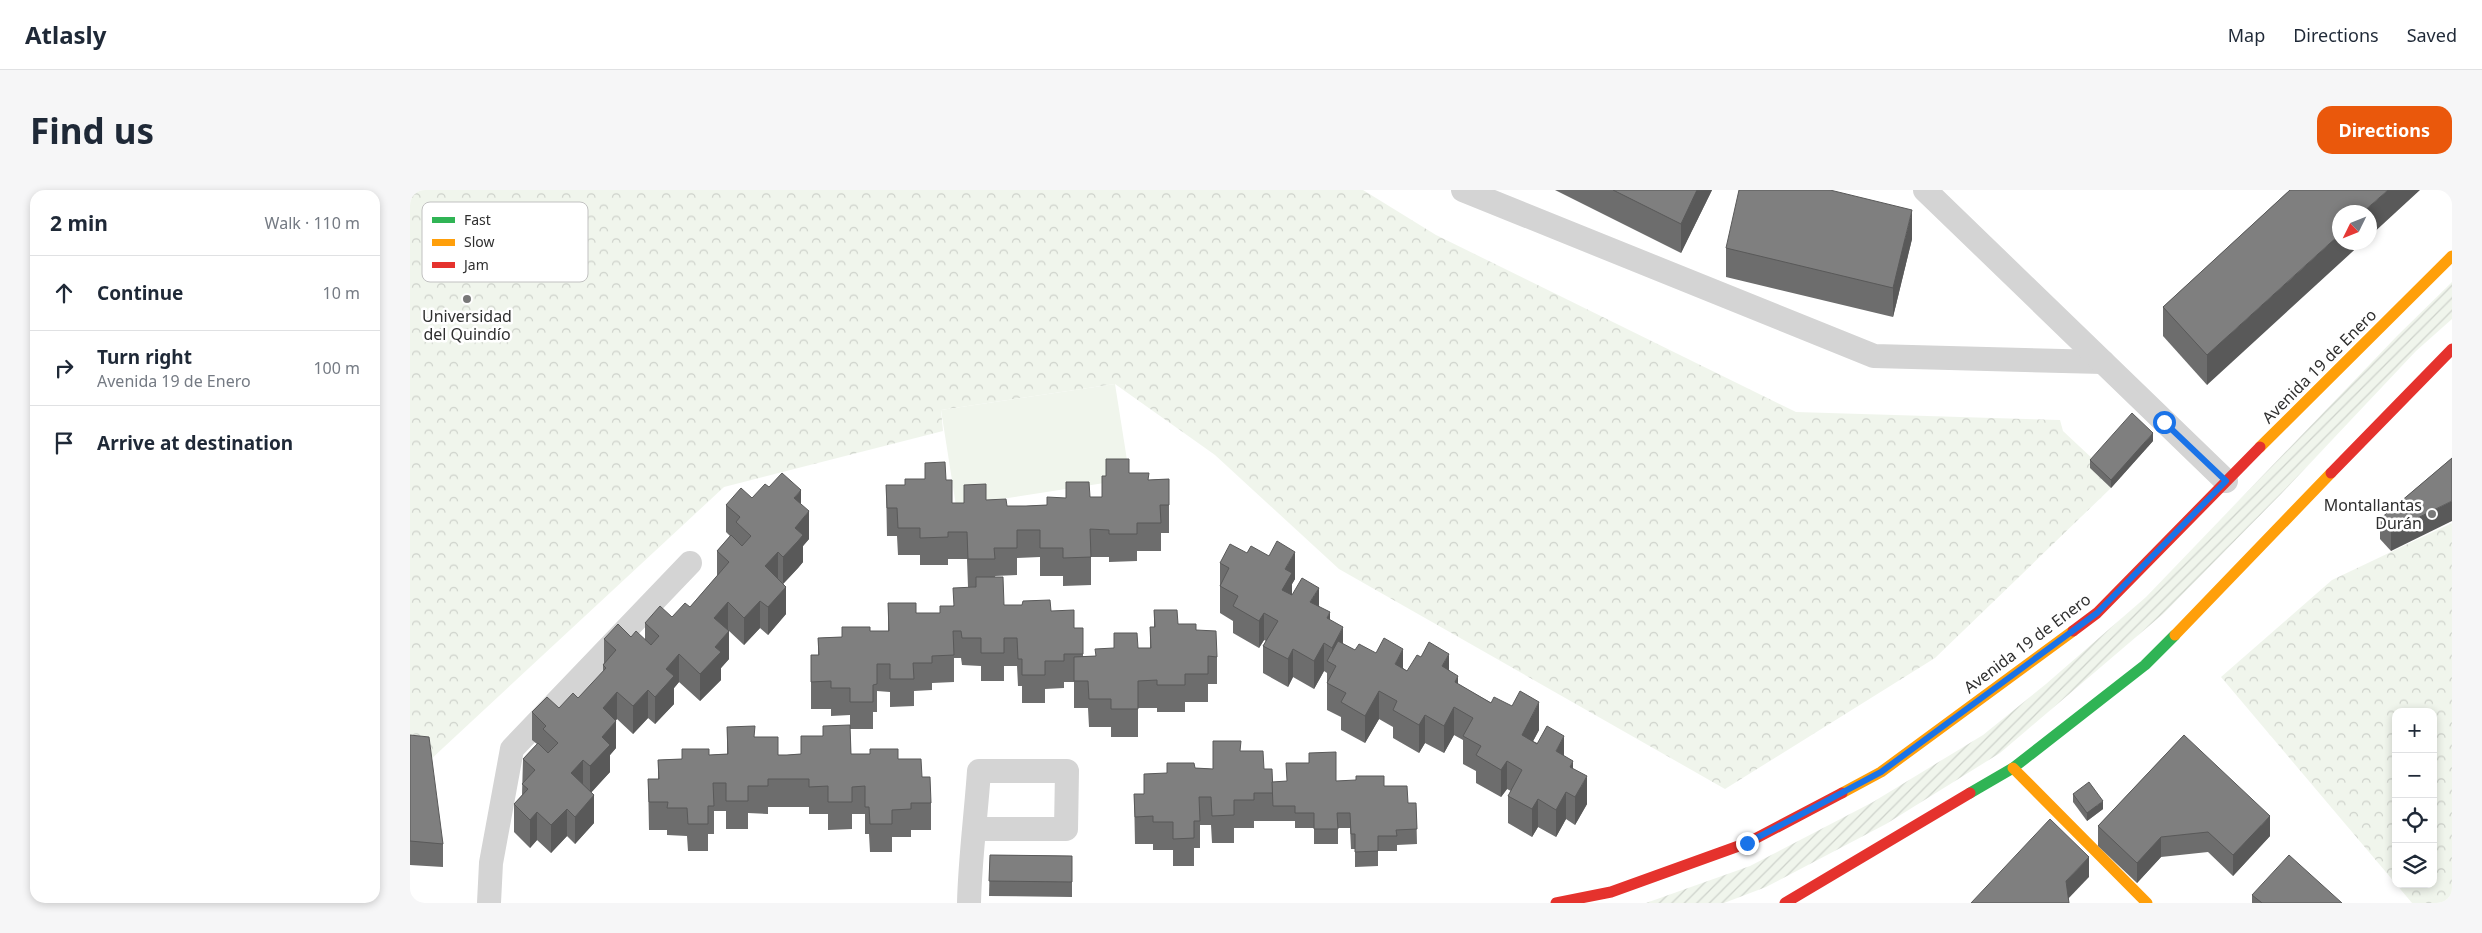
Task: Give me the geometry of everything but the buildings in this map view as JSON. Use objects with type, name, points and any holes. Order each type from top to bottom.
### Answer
[{"type":"main road","name":"Avenida 19 de Enero","points":[[1556,903],[1611,892],[1747,843],[1881,772],[2097,613],[2226,481],[2452,256]]},
{"type":"main road","points":[[1785,903],[2013,768],[2146,665],[2452,349]]},
{"type":"main road","points":[[2013,768],[2147,903]]},
{"type":"lane","points":[[1463,190],[1874,356],[2103,362]]},
{"type":"lane","points":[[1925,190],[2226,481]]},
{"type":"lane","points":[[489,903],[491,863],[512,749],[690,563]]},
{"type":"lane","points":[[969,903],[970,866],[976,829]]},
{"type":"green space","points":[[410,190],[1363,190],[1436,235],[1796,412],[2060,420],[2063,431],[2095,461],[2111,488],[1935,658],[1725,789],[1339,569],[1215,455],[1115,384],[941,410],[943,431],[724,487],[429,761],[410,757]]},
{"type":"green space","points":[[2452,282],[2452,319],[2416,351],[2281,494],[2163,614],[2000,753],[1886,824],[1766,887],[1724,903],[1646,903],[1750,866],[1873,802],[1983,735],[2046,684],[2146,597],[2397,336]]},
{"type":"green space","points":[[1115,384],[1130,479],[956,506],[941,410]]},
{"type":"green space","points":[[2452,523],[2452,903],[2412,903],[2399,888],[2437,888],[2437,708],[2392,708],[2392,879],[2221,677],[2332,580]]},
{"type":"traffic: fast","points":[[1970,793],[2013,768],[2145,665],[2175,635]]},
{"type":"traffic: slow","points":[[2260,447],[2452,256]]},
{"type":"traffic: slow","points":[[2175,635],[2331,473]]},
{"type":"traffic: slow","points":[[1842,793],[1881,772],[2073,631]]},
{"type":"traffic: slow","points":[[2013,768],[2147,903]]},
{"type":"traffic: jam","points":[[2331,473],[2452,349]]},
{"type":"traffic: jam","points":[[2073,631],[2097,613],[2260,447]]},
{"type":"traffic: jam","points":[[1556,903],[1611,892],[1747,843],[1842,793]]},
{"type":"traffic: jam","points":[[1785,903],[1970,793]]},
{"type":"place","name":"Universidad del Quindío","points":[[467,299]]},
{"type":"place","name":"Montallantas Durán","points":[[2432,514]]},
{"type":"route","points":[[1747,843],[1881,772],[2097,613],[2226,481],[2164,422]]}]
